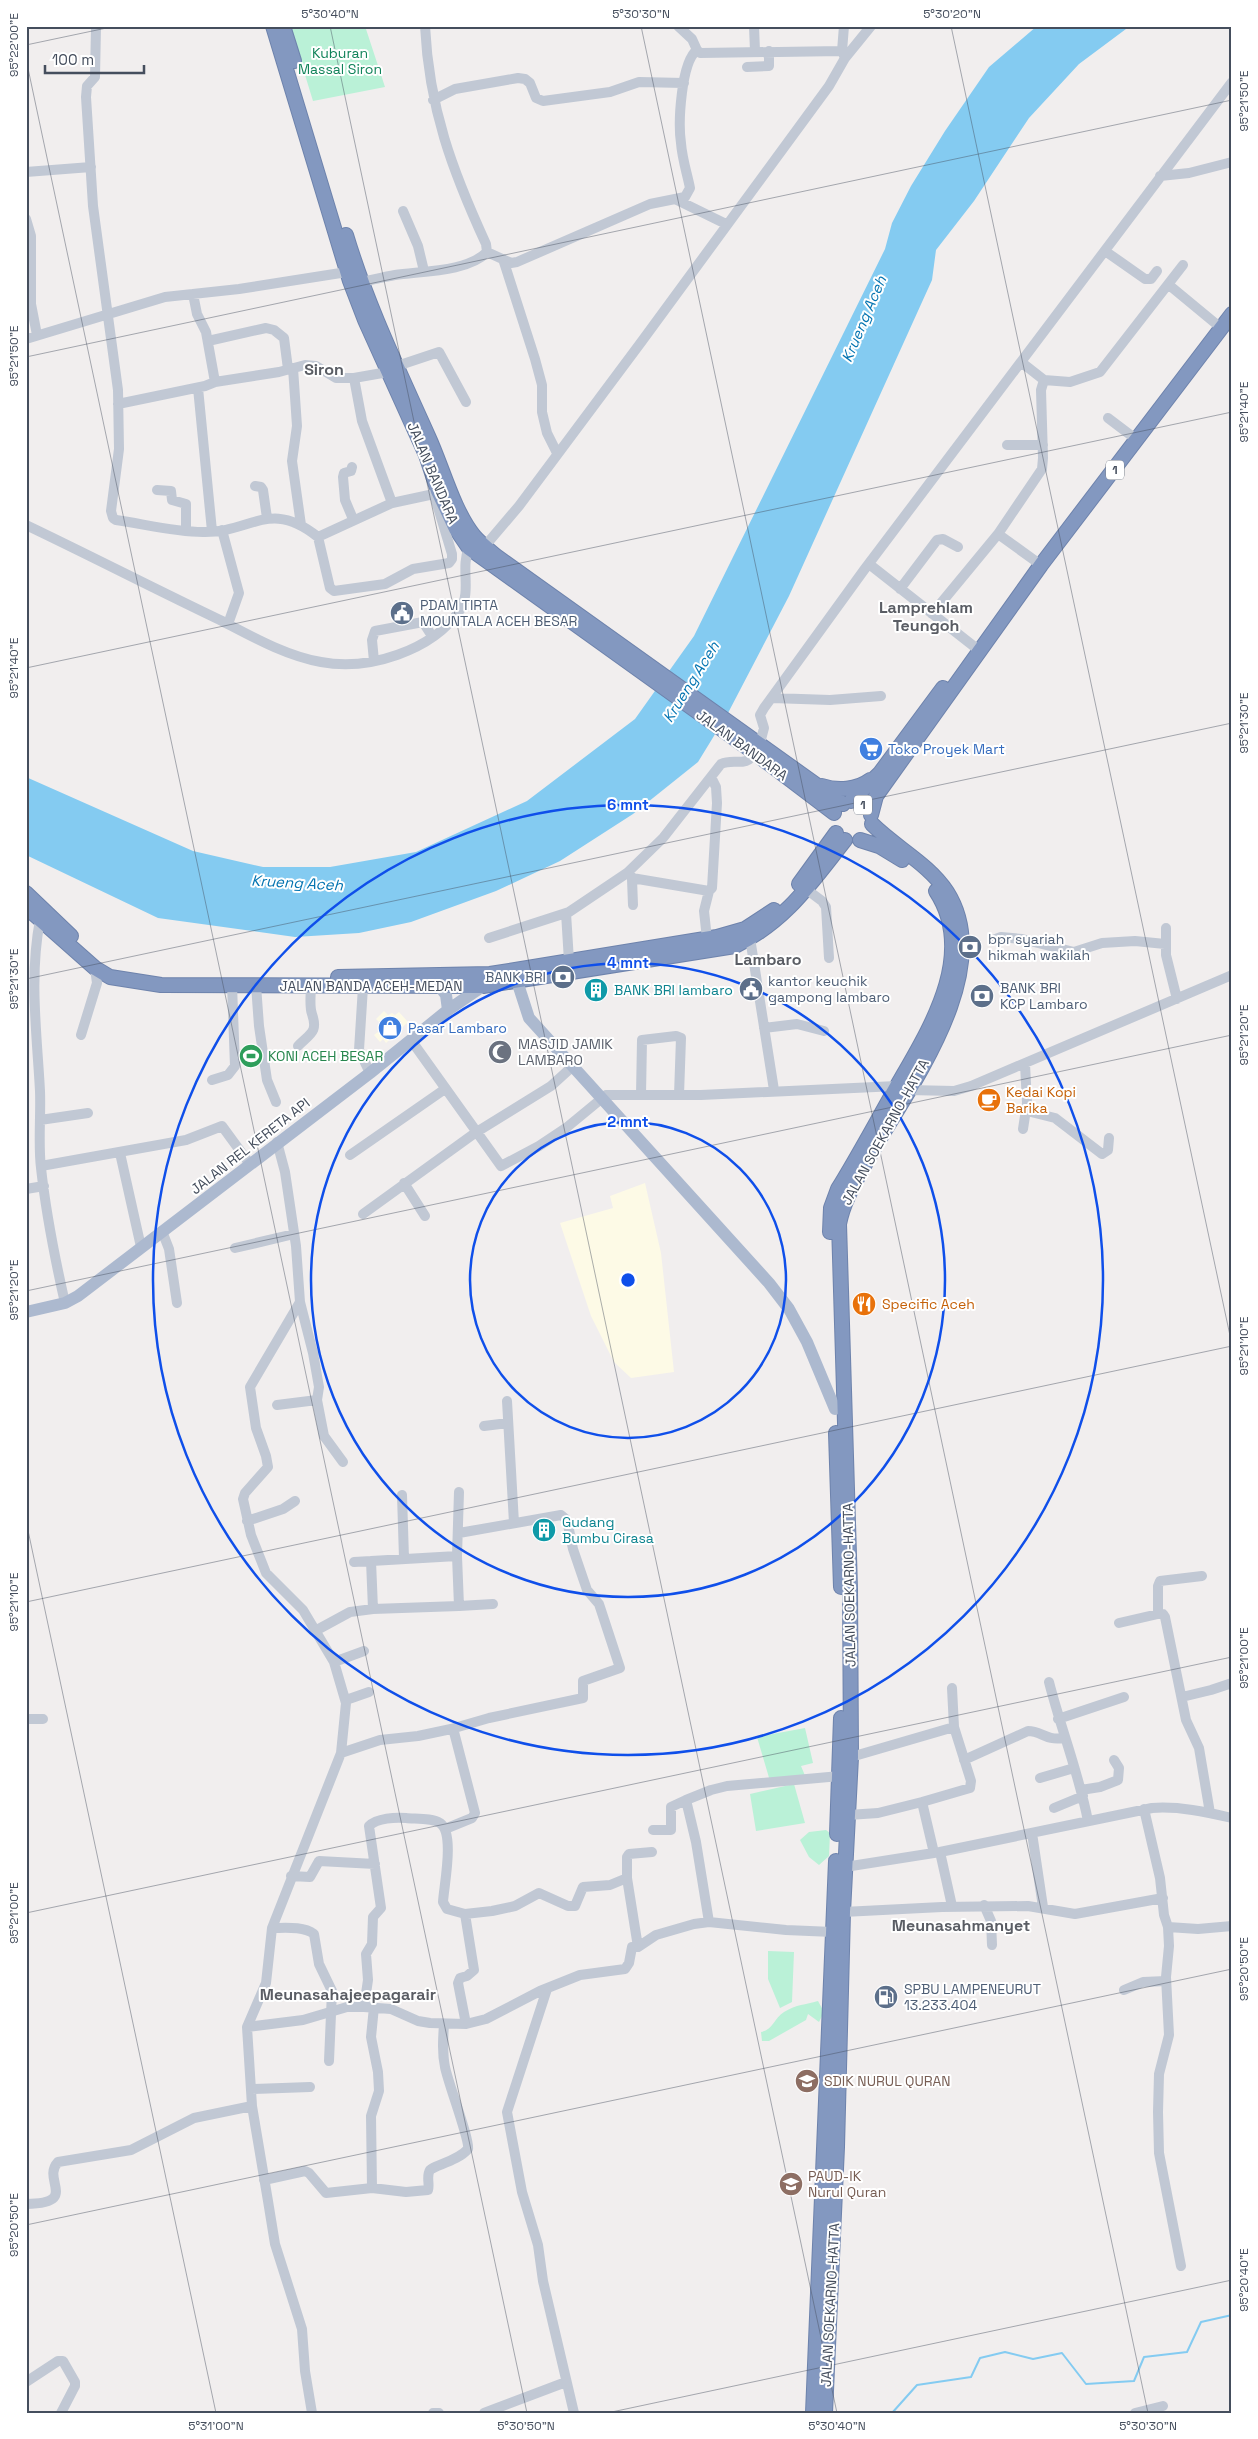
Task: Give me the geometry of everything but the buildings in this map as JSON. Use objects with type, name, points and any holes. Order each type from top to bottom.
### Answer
[{"type":"highway","name":"JALAN BANDARA","points":[[272,26],[347,272],[466,524],[474,537],[485,546],[492,559]]},
{"type":"highway","name":"JALAN BANDARA","points":[[283,26],[360,282],[392,369]]},
{"type":"highway","name":"1","points":[[860,840],[868,833],[876,796],[1041,565],[1232,314]]},
{"type":"highway","name":"JALAN BANDARA","points":[[431,453],[436,492],[456,529],[466,554],[492,559],[757,748],[843,806]]},
{"type":"highway","name":"1","points":[[841,836],[833,826],[843,806],[880,773],[929,706],[997,625]]},
{"type":"highway","name":"JALAN BANDARA","points":[[757,748],[814,783],[843,806]]},
{"type":"highway","points":[[814,783],[832,789],[847,788],[865,783],[880,773]]},
{"type":"highway","name":"1","points":[[843,806],[863,805],[872,820]]},
{"type":"highway","name":"JALAN SOEKARNO-HATTA","points":[[842,1508],[839,1224],[845,1200],[877,1134],[903,1088],[936,1040],[956,995],[963,955],[961,927],[952,901],[929,871],[885,837],[872,820]]},
{"type":"highway","points":[[841,836],[860,840]]},
{"type":"highway","name":"JALAN BANDA ACEH-MEDAN","points":[[26,893],[94,957],[131,974],[156,977],[306,982],[363,987],[483,986],[721,950],[750,938],[789,910],[806,889],[841,836]]},
{"type":"highway","name":"JALAN BANDA ACEH-MEDAN","points":[[26,907],[95,968],[110,977],[140,983],[183,986],[256,985],[490,974],[707,939],[745,929],[780,906],[841,836]]},
{"type":"highway","name":"JALAN SOEKARNO-HATTA","points":[[860,840],[879,846],[912,866],[925,879],[940,897],[950,920],[953,933],[949,971],[943,997],[903,1088]]},
{"type":"highway","name":"JALAN SOEKARNO-HATTA","points":[[825,2413],[832,2111],[832,1932],[842,1875],[851,1757],[851,1634],[835,1409],[831,1208],[838,1189],[877,1134]]},
{"type":"highway","name":"JALAN SOEKARNO-HATTA","points":[[812,2413],[843,1912],[840,1776],[843,1528]]},
{"type":"main road","points":[[517,981],[529,1018],[723,1230],[789,1309],[807,1342],[835,1409]]},
{"type":"main road","name":"JALAN REL KERETA API","points":[[26,1312],[65,1303],[370,1073],[448,1010],[483,986]]},
{"type":"main road","points":[[440,987],[446,995],[448,1010]]},
{"type":"street","points":[[26,525],[228,624],[297,655],[320,662],[340,664],[374,661],[422,643],[461,608],[466,590],[466,554],[452,559],[449,563],[413,569],[385,584],[334,591],[330,588],[318,537],[301,525],[281,518],[267,518],[217,531],[186,531],[113,518],[111,511],[119,449],[118,404],[109,314],[95,222],[86,97],[87,86],[95,77],[96,27],[100,26]]},
{"type":"street","points":[[425,26],[427,64],[433,100],[448,155],[486,244],[487,252]]},
{"type":"street","points":[[678,26],[692,39],[696,50],[700,53],[770,51],[843,54]]},
{"type":"street","points":[[754,26],[755,51]]},
{"type":"street","points":[[843,54],[844,26]]},
{"type":"street","points":[[485,546],[519,506],[829,86],[843,54],[871,26]]},
{"type":"street","points":[[487,252],[512,263],[517,262],[650,204],[685,197],[690,188],[680,141],[684,83],[689,58],[696,50]]},
{"type":"street","points":[[747,67],[769,66],[770,51]]},
{"type":"street","points":[[433,100],[455,90],[518,78],[525,79],[530,83],[536,98],[543,101],[610,92],[639,82],[684,83]]},
{"type":"street","points":[[489,938],[566,913],[629,875],[663,838],[721,764],[726,762],[743,763],[752,758],[764,734],[760,716],[772,698],[869,564],[1232,82]]},
{"type":"street","points":[[1160,176],[1189,173],[1232,162]]},
{"type":"street","points":[[26,172],[91,167]]},
{"type":"street","points":[[675,199],[726,224]]},
{"type":"street","points":[[403,211],[418,246],[424,271]]},
{"type":"street","points":[[26,219],[31,236],[31,296],[37,335]]},
{"type":"street","points":[[1105,251],[1145,279],[1151,279],[1157,271]]},
{"type":"street","points":[[360,282],[424,271],[449,269],[482,256],[487,252]]},
{"type":"street","points":[[503,259],[535,359],[542,385],[542,412],[548,433],[557,453]]},
{"type":"street","points":[[1021,362],[1044,380],[1070,382],[1100,372],[1183,265]]},
{"type":"street","points":[[26,339],[165,297],[239,290],[347,272]]},
{"type":"street","points":[[1168,286],[1221,328]]},
{"type":"street","points":[[193,294],[197,314],[205,326],[215,382]]},
{"type":"street","points":[[208,341],[262,329],[272,329],[284,338],[291,368],[297,426],[292,461],[301,525]]},
{"type":"street","points":[[118,404],[198,388],[215,382],[291,368],[314,366],[336,378],[354,378],[392,369],[438,352],[466,402]]},
{"type":"street","points":[[354,378],[362,421],[392,503]]},
{"type":"street","points":[[932,614],[998,534],[1042,469],[1041,390],[1044,380]]},
{"type":"street","points":[[198,388],[217,531],[238,593],[228,624]]},
{"type":"street","points":[[1108,418],[1137,440]]},
{"type":"street","points":[[1007,445],[1043,445]]},
{"type":"street","points":[[352,467],[352,471],[344,473],[343,476],[346,500],[353,519]]},
{"type":"street","points":[[255,486],[261,487],[263,490],[267,518]]},
{"type":"street","points":[[157,490],[170,491],[172,500],[186,504],[186,531]]},
{"type":"street","points":[[318,537],[353,519],[392,503],[436,492],[452,559]]},
{"type":"street","points":[[998,534],[1041,565]]},
{"type":"street","points":[[900,589],[937,540],[943,539],[958,547]]},
{"type":"street","points":[[869,564],[976,648]]},
{"type":"street","points":[[374,661],[372,636],[378,629],[423,622],[432,636]]},
{"type":"street","points":[[772,698],[830,700],[881,696]]},
{"type":"street","points":[[707,939],[704,911],[709,891],[714,885],[717,826],[716,787],[711,777]]},
{"type":"street","points":[[629,875],[709,891]]},
{"type":"street","points":[[629,875],[633,905]]},
{"type":"street","points":[[806,889],[822,901],[826,907],[829,958]]},
{"type":"street","points":[[566,913],[569,961]]},
{"type":"street","points":[[40,920],[37,938],[35,1003],[41,1166],[55,1255],[65,1303]]},
{"type":"street","points":[[1166,928],[1165,944],[1168,972],[1176,999]]},
{"type":"street","points":[[993,940],[1001,937],[1022,939],[1074,952],[1102,943],[1135,941],[1165,944]]},
{"type":"street","points":[[750,938],[774,1090]]},
{"type":"street","points":[[81,1035],[97,982],[95,968]]},
{"type":"street","points":[[412,1040],[497,1164],[503,1166],[573,1123],[602,1098],[613,1094],[679,1095],[774,1090],[903,1088],[954,1091],[1025,1064],[1232,975]]},
{"type":"street","points":[[298,1046],[314,1031],[316,1025],[306,982]]},
{"type":"street","points":[[212,1080],[228,1075],[235,1066],[232,985]]},
{"type":"street","points":[[256,985],[259,1026],[267,1080],[276,1102]]},
{"type":"street","points":[[363,987],[359,1050],[370,1073]]},
{"type":"street","points":[[764,1028],[804,1024],[824,1031]]},
{"type":"street","points":[[642,1095],[642,1040],[676,1036],[681,1038],[679,1095]]},
{"type":"street","points":[[1023,1129],[1027,1111],[1025,1064]]},
{"type":"street","points":[[363,1214],[475,1133],[551,1086],[573,1066]]},
{"type":"street","points":[[350,1155],[444,1089]]},
{"type":"street","points":[[1027,1111],[1055,1118],[1102,1154],[1108,1150],[1109,1138]]},
{"type":"street","points":[[40,1120],[88,1113]]},
{"type":"street","points":[[41,1166],[186,1140],[224,1126],[249,1163]]},
{"type":"street","points":[[277,1142],[284,1164],[294,1234],[300,1302],[313,1353],[318,1387],[317,1400],[324,1436],[343,1462]]},
{"type":"street","points":[[120,1153],[141,1247]]},
{"type":"street","points":[[404,1183],[426,1216]]},
{"type":"street","points":[[26,1189],[44,1186]]},
{"type":"street","points":[[162,1231],[169,1249],[177,1304]]},
{"type":"street","points":[[235,1248],[294,1234]]},
{"type":"street","points":[[300,1302],[250,1387],[256,1428],[268,1467],[245,1493],[243,1505],[266,1572],[303,1610],[334,1662],[346,1700],[341,1752],[272,1928],[266,1983],[247,2027],[252,2106],[264,2180],[275,2244],[302,2329],[305,2371],[312,2413]]},
{"type":"street","points":[[277,1405],[317,1400]]},
{"type":"street","points":[[507,1401],[514,1523]]},
{"type":"street","points":[[484,1426],[508,1423]]},
{"type":"street","points":[[459,1492],[459,1606]]},
{"type":"street","points":[[402,1495],[404,1558]]},
{"type":"street","points":[[247,1521],[283,1509],[295,1501]]},
{"type":"street","points":[[341,1752],[380,1740],[418,1736],[489,1718],[583,1698],[582,1681],[620,1668],[599,1604],[587,1590],[573,1549],[567,1520],[562,1515],[459,1533]]},
{"type":"street","points":[[354,1562],[458,1556]]},
{"type":"street","points":[[371,1561],[373,1609]]},
{"type":"street","points":[[1158,1614],[1160,1582],[1202,1576]]},
{"type":"street","points":[[315,1630],[350,1612],[373,1609],[493,1604]]},
{"type":"street","points":[[1119,1623],[1158,1614],[1163,1614],[1165,1617],[1186,1720],[1200,1748],[1210,1813]]},
{"type":"street","points":[[334,1662],[364,1651]]},
{"type":"street","points":[[1049,1682],[1058,1719],[1082,1793],[1088,1821]]},
{"type":"street","points":[[1182,1697],[1232,1683]]},
{"type":"street","points":[[848,1815],[878,1813],[970,1788],[954,1727],[952,1688]]},
{"type":"street","points":[[346,1700],[370,1692]]},
{"type":"street","points":[[1058,1719],[1124,1697]]},
{"type":"street","points":[[26,1719],[42,1720]]},
{"type":"street","points":[[851,1757],[954,1727]]},
{"type":"street","points":[[445,1829],[472,1818],[475,1813],[454,1732],[451,1729]]},
{"type":"street","points":[[964,1760],[1028,1731],[1034,1731],[1051,1739],[1064,1738]]},
{"type":"street","points":[[1054,1808],[1082,1793],[1118,1780],[1119,1768],[1114,1760]]},
{"type":"street","points":[[1040,1778],[1074,1768]]},
{"type":"street","points":[[653,1830],[671,1830],[671,1807],[711,1790],[727,1786],[840,1776]]},
{"type":"street","points":[[686,1800],[696,1842],[709,1922]]},
{"type":"street","points":[[922,1802],[939,1854],[952,1906]]},
{"type":"street","points":[[842,1875],[1033,1836],[1088,1821],[1165,1807],[1232,1818]]},
{"type":"street","points":[[1145,1812],[1160,1878],[1170,1946],[1166,1981],[1169,2035],[1159,2074],[1159,2153],[1181,2266]]},
{"type":"street","points":[[372,2188],[371,2116],[379,2091],[378,2072],[371,2037],[366,1954],[372,1944],[373,1917],[381,1908],[369,1828],[374,1822],[402,1818],[437,1822],[445,1829],[448,1848],[443,1902],[446,1909],[465,1914],[492,1912],[515,1906],[539,1893],[572,1907],[575,1906],[583,1887],[610,1885],[627,1878]]},
{"type":"street","points":[[1033,1836],[1043,1907]]},
{"type":"street","points":[[638,1947],[627,1878],[628,1854],[652,1852]]},
{"type":"street","points":[[291,1876],[310,1877],[319,1861],[375,1864]]},
{"type":"street","points":[[843,1912],[984,1905],[1043,1907],[1062,1913],[1075,1914],[1162,1898]]},
{"type":"street","points":[[984,1905],[991,1921],[992,1945]]},
{"type":"street","points":[[465,1914],[474,1970],[467,1976],[460,1978],[458,1983],[466,2024]]},
{"type":"street","points":[[247,2027],[303,2020],[347,2007],[391,2008],[418,2021],[466,2024],[486,2019],[547,1989],[585,1973],[624,1969],[629,1963],[632,1947],[638,1947],[656,1935],[694,1924],[709,1922],[786,1930],[832,1932]]},
{"type":"street","points":[[1168,1927],[1206,1929],[1232,1926]]},
{"type":"street","points":[[272,1928],[308,1930],[314,1934],[319,1964],[331,1987],[332,2012],[329,2061]]},
{"type":"street","points":[[1124,1990],[1143,1982],[1166,1981]]},
{"type":"street","points":[[547,1989],[507,2112],[522,2192],[538,2245],[543,2281],[574,2413]]},
{"type":"street","points":[[264,2180],[305,2171],[310,2172],[326,2193],[372,2188],[406,2192],[428,2190],[428,2174],[432,2169],[452,2162],[468,2149],[469,2143],[444,2066],[444,2024]]},
{"type":"street","points":[[252,2089],[310,2087]]},
{"type":"street","points":[[26,2204],[45,2204],[53,2200],[55,2195],[55,2167],[58,2162],[131,2150],[194,2118],[252,2106]]},
{"type":"street","points":[[26,2382],[58,2361],[63,2361],[75,2382],[75,2386],[60,2413]]},
{"type":"street","points":[[484,2413],[566,2382]]},
{"type":"street","points":[[1135,2413],[1163,2406]]},
{"type":"street","points":[[433,2413],[439,2413]]},
{"type":"shaded area","name":"Pasar Lambaro","points":[[384,1011],[388,1015],[392,1013],[395,1015],[399,1012],[408,1022],[386,1043],[383,1039],[380,1042],[374,1035],[379,1031],[380,1023],[376,1019]]},
{"type":"shaded area","points":[[645,1183],[661,1253],[674,1372],[631,1378],[614,1362],[591,1316],[560,1223],[613,1208],[610,1196]]},
{"type":"green space","name":"Kuburan Massal Siron","points":[[290,26],[365,26],[385,87],[313,101]]},
{"type":"green space","points":[[805,1728],[813,1763],[801,1766],[806,1778],[770,1781],[757,1737]]},
{"type":"green space","points":[[794,1784],[805,1823],[756,1831],[750,1794]]},
{"type":"green space","points":[[826,1830],[830,1833],[829,1856],[819,1865],[809,1857],[800,1840],[809,1832]]},
{"type":"green space","points":[[768,1951],[794,1952],[792,2002],[780,2008],[768,1979]]},
{"type":"green space","points":[[818,2001],[824,2012],[819,2022],[808,2014],[806,2020],[769,2041],[762,2041],[761,2032],[768,2029],[784,2012],[797,2006]]},
{"type":"water","name":"Krueng Aceh","points":[[1037,26],[1130,26],[1079,64],[1029,118],[974,201],[936,250],[932,280],[789,596],[728,713],[698,762],[633,814],[560,861],[496,891],[411,922],[359,933],[295,937],[158,918],[26,855],[26,777],[193,851],[263,867],[330,867],[416,852],[527,801],[635,719],[694,636],[885,249],[892,223],[911,186],[945,131],[989,67]]},
{"type":"waterway","points":[[892,2413],[917,2385],[971,2377],[980,2358],[1005,2352],[1033,2359],[1062,2353],[1086,2384],[1134,2381],[1144,2357],[1187,2352],[1201,2322],[1232,2315]]},
{"type":"place","name":"PDAM TIRTA MOUNTALA ACEH BESAR","points":[[402,613]]},
{"type":"place","name":"Toko Proyek Mart","points":[[871,749]]},
{"type":"place","name":"bpr syariah hikmah wakilah","points":[[970,947]]},
{"type":"place","name":"BANK BRI","points":[[563,977]]},
{"type":"place","name":"kantor keuchik gampong lambaro","points":[[751,989]]},
{"type":"place","name":"BANK BRI lambaro","points":[[596,990]]},
{"type":"place","name":"BANK BRI KCP Lambaro","points":[[982,996]]},
{"type":"place","name":"Pasar Lambaro","points":[[390,1028]]},
{"type":"place","name":"MASJID JAMIK LAMBARO","points":[[500,1052]]},
{"type":"place","name":"KONI ACEH BESAR","points":[[251,1056]]},
{"type":"place","name":"Kedai Kopi Barika","points":[[989,1100]]},
{"type":"place","name":"Specific Aceh","points":[[864,1304]]},
{"type":"place","name":"Gudang Bumbu Cirasa","points":[[544,1530]]},
{"type":"place","name":"SPBU LAMPENEURUT 13.233.404","points":[[886,1997]]},
{"type":"place","name":"SDIK NURUL QURAN","points":[[807,2081]]},
{"type":"place","name":"PAUD-IK Nurul Quran","points":[[791,2184]]},
{"type":"district","name":"Siron","points":[[324,369]]},
{"type":"district","name":"Lamprehlam Teungoh","points":[[926,616]]},
{"type":"district","name":"Lambaro","points":[[768,959]]},
{"type":"district","name":"Meunasahmanyet","points":[[961,1925]]},
{"type":"district","name":"Meunasahajeepagarair","points":[[348,1994]]}]
